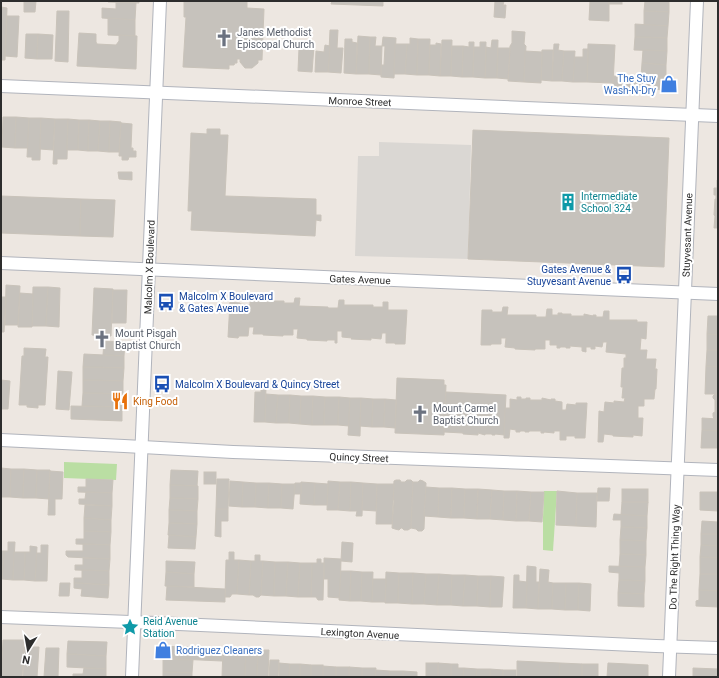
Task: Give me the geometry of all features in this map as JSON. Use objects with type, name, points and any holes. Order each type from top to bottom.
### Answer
[{"type":"street","name":"Malcolm X Boulevard","points":[[132,677],[160,1]]},
{"type":"street","name":"Stuyvesant Avenue","points":[[678,468],[697,1]]},
{"type":"street","name":"Monroe Street","points":[[1,86],[718,116]]},
{"type":"street","name":"Gates Avenue","points":[[1,263],[718,294]]},
{"type":"street","name":"Quincy Street","points":[[1,440],[233,452],[718,470]]},
{"type":"street","name":"Do The Right Thing Way","points":[[670,646],[678,468]]},
{"type":"street","name":"Lexington Avenue","points":[[1,617],[718,648]]},
{"type":"street","points":[[669,677],[670,646]]},
{"type":"green space","points":[[64,462],[117,464],[116,480],[64,478]]},
{"type":"green space","points":[[544,491],[557,491],[553,551],[543,550]]},
{"type":"shaded area","points":[[379,142],[471,145],[468,259],[355,256],[358,156],[379,156]]},
{"type":"building","points":[[24,1],[36,1],[35,12],[24,12]]},
{"type":"building","points":[[139,1],[139,3],[108,2]]},
{"type":"building","name":"Janes Methodist Episcopal Church","points":[[184,1],[247,1],[247,8],[264,9],[262,60],[258,60],[258,63],[252,68],[245,68],[240,62],[240,59],[237,59],[237,63],[234,65],[229,65],[229,69],[183,67],[186,17],[184,17]]},
{"type":"building","points":[[332,1],[383,1],[383,6],[331,4]]},
{"type":"building","points":[[495,1],[504,1],[503,5],[506,5],[505,18],[494,17]]},
{"type":"building","points":[[590,1],[609,1],[609,21],[589,20]]},
{"type":"building","points":[[609,1],[622,1],[622,4],[609,4]]},
{"type":"building","points":[[645,1],[669,1],[669,12],[644,11]]},
{"type":"building","points":[[116,2],[136,3],[135,20],[102,18],[102,8],[116,9]]},
{"type":"building","points":[[1,7],[7,8],[5,60],[1,60]]},
{"type":"building","points":[[57,11],[69,11],[68,62],[55,61]]},
{"type":"building","points":[[644,11],[669,12],[668,26],[644,25]]},
{"type":"building","points":[[7,16],[19,16],[17,57],[5,56]]},
{"type":"building","points":[[108,18],[135,20],[135,36],[108,35]]},
{"type":"building","points":[[635,24],[668,26],[667,38],[635,37]]},
{"type":"building","points":[[330,30],[338,30],[337,48],[343,48],[341,73],[328,72]]},
{"type":"building","points":[[512,31],[525,32],[524,44],[526,46],[524,82],[508,81]]},
{"type":"building","points":[[79,33],[96,34],[97,44],[116,45],[119,41],[119,35],[137,36],[136,69],[77,66]]},
{"type":"building","points":[[26,34],[38,34],[37,59],[25,58]]},
{"type":"building","points":[[38,34],[53,35],[52,59],[37,59]]},
{"type":"building","points":[[358,36],[370,37],[369,74],[356,74]]},
{"type":"building","points":[[370,37],[376,37],[375,46],[382,46],[381,75],[369,74]]},
{"type":"building","points":[[383,37],[396,38],[394,78],[381,77],[381,65],[384,65],[385,46],[382,46]]},
{"type":"building","points":[[635,37],[667,38],[667,51],[634,50]]},
{"type":"building","points":[[410,38],[418,39],[417,75],[405,74],[407,44],[410,44]]},
{"type":"building","points":[[345,39],[352,39],[352,42],[357,43],[356,74],[344,73]]},
{"type":"building","points":[[418,39],[430,39],[429,75],[417,75]]},
{"type":"building","points":[[442,40],[452,40],[451,76],[440,76]]},
{"type":"building","points":[[492,40],[498,40],[497,78],[485,78],[486,47],[491,48]]},
{"type":"building","points":[[469,42],[474,42],[473,77],[462,77],[463,46],[469,47]]},
{"type":"building","points":[[480,42],[486,42],[485,78],[473,77],[474,47],[480,47]]},
{"type":"building","points":[[436,43],[441,44],[440,76],[429,75],[430,45],[436,45]]},
{"type":"building","points":[[395,44],[407,44],[405,74],[394,74]]},
{"type":"building","points":[[554,44],[559,44],[558,50],[564,51],[562,81],[552,81]]},
{"type":"building","points":[[588,44],[615,45],[613,83],[587,82]]},
{"type":"building","points":[[325,45],[330,46],[328,72],[315,72],[316,51],[324,52]]},
{"type":"building","points":[[309,46],[314,46],[312,72],[298,71],[299,48],[309,48]]},
{"type":"building","points":[[452,46],[463,46],[462,77],[451,76]]},
{"type":"building","points":[[498,48],[510,48],[508,79],[497,78]]},
{"type":"building","points":[[583,49],[588,49],[587,82],[573,82],[574,57],[583,57]]},
{"type":"building","points":[[542,50],[553,50],[552,81],[541,80]]},
{"type":"building","points":[[643,50],[667,51],[666,65],[642,63]]},
{"type":"building","points":[[525,51],[542,52],[541,83],[524,82]]},
{"type":"building","points":[[564,51],[575,51],[573,82],[562,81]]},
{"type":"building","points":[[642,63],[666,65],[666,78],[641,77]]},
{"type":"building","points":[[613,76],[672,78],[671,90],[613,88]]},
{"type":"building","points":[[3,117],[16,117],[15,148],[2,147]]},
{"type":"building","points":[[16,117],[29,118],[28,148],[15,148]]},
{"type":"building","points":[[29,118],[41,118],[40,160],[32,160],[32,157],[27,157]]},
{"type":"building","points":[[41,118],[55,119],[53,150],[40,149]]},
{"type":"building","points":[[55,119],[68,119],[67,159],[57,159],[57,164],[53,164]]},
{"type":"building","points":[[68,119],[79,120],[78,150],[67,150]]},
{"type":"building","points":[[79,120],[89,120],[88,151],[78,150]]},
{"type":"building","points":[[89,120],[100,121],[98,151],[88,151]]},
{"type":"building","points":[[100,121],[110,121],[109,152],[98,151]]},
{"type":"building","points":[[110,121],[121,122],[119,152],[109,152]]},
{"type":"building","points":[[121,123],[132,124],[131,148],[133,148],[133,151],[136,151],[136,157],[129,157],[128,160],[122,160],[122,156],[119,156]]},
{"type":"building","points":[[207,129],[220,129],[220,135],[228,135],[225,196],[316,199],[316,215],[321,215],[321,221],[316,220],[315,236],[191,230],[192,211],[188,211],[191,133],[207,134]]},
{"type":"building","name":"Intermediate School 324","points":[[473,130],[669,138],[664,267],[468,259]]},
{"type":"building","points":[[118,172],[132,172],[132,180],[119,179]]},
{"type":"building","points":[[717,180],[718,228],[714,228],[716,195],[714,195],[714,188],[717,188]]},
{"type":"building","points":[[1,196],[81,199],[80,236],[1,233]]},
{"type":"building","points":[[81,199],[115,200],[113,237],[80,236]]},
{"type":"building","points":[[6,285],[20,286],[18,325],[5,325]]},
{"type":"building","points":[[33,287],[48,287],[46,326],[32,326]]},
{"type":"building","points":[[48,287],[60,288],[59,327],[46,326]]},
{"type":"building","points":[[94,288],[113,289],[111,336],[92,335]]},
{"type":"building","points":[[113,290],[127,290],[126,323],[112,323]]},
{"type":"building","points":[[20,293],[33,294],[32,327],[18,327]]},
{"type":"building","points":[[250,296],[255,297],[255,301],[284,301],[284,303],[294,303],[295,298],[300,298],[299,306],[328,308],[338,308],[339,300],[344,300],[344,305],[373,305],[373,307],[383,307],[383,302],[388,302],[388,310],[407,310],[405,344],[386,343],[386,333],[382,333],[381,339],[371,338],[371,340],[342,337],[342,331],[337,331],[337,343],[335,343],[335,340],[307,340],[297,338],[298,329],[293,329],[293,335],[283,336],[253,334],[254,327],[249,327],[248,336],[239,336],[238,338],[228,337],[230,302],[250,305]]},
{"type":"building","points":[[1,297],[6,297],[4,332],[1,332]]},
{"type":"building","points":[[503,307],[508,307],[507,315],[536,315],[536,317],[546,317],[547,309],[552,309],[552,315],[562,313],[571,314],[571,316],[584,316],[584,314],[603,317],[604,311],[609,311],[609,320],[637,320],[637,322],[647,322],[646,339],[641,338],[640,350],[647,350],[646,359],[656,359],[655,369],[657,369],[654,399],[644,399],[644,406],[638,406],[638,418],[643,418],[642,436],[613,436],[604,434],[603,442],[598,442],[599,411],[604,412],[605,402],[624,402],[625,398],[622,398],[623,387],[621,387],[622,368],[624,368],[624,358],[626,358],[626,354],[606,352],[607,342],[603,342],[602,347],[595,346],[595,349],[586,347],[586,352],[582,351],[582,347],[570,346],[570,348],[557,348],[557,345],[550,345],[550,340],[545,340],[545,349],[535,350],[505,347],[506,338],[501,338],[501,344],[481,345],[482,310],[502,312]]},
{"type":"building","points":[[708,316],[718,316],[718,335],[707,334]]},
{"type":"building","points":[[707,334],[718,335],[718,350],[707,350]]},
{"type":"building","points":[[104,341],[125,342],[124,356],[103,355]]},
{"type":"building","points":[[24,348],[46,349],[45,357],[48,357],[45,405],[38,405],[38,408],[27,407],[27,405],[19,405],[22,356],[24,356]]},
{"type":"building","points":[[707,350],[718,350],[718,367],[706,366]]},
{"type":"building","points":[[84,354],[124,356],[124,368],[83,367]]},
{"type":"building","points":[[706,366],[718,367],[718,394],[705,394]]},
{"type":"building","points":[[83,367],[124,368],[123,381],[83,380]]},
{"type":"building","points":[[58,371],[72,372],[69,410],[56,409]]},
{"type":"building","name":"Mount Carmel Baptist Church","points":[[397,378],[444,380],[444,385],[446,385],[444,435],[395,433]]},
{"type":"building","points":[[1,380],[10,381],[8,409],[1,409]]},
{"type":"building","points":[[83,380],[123,381],[123,394],[83,393]]},
{"type":"building","points":[[261,386],[266,386],[265,422],[254,422],[255,392],[261,392]]},
{"type":"building","points":[[446,392],[506,395],[504,435],[485,435],[478,433],[478,435],[444,432]]},
{"type":"building","points":[[83,393],[123,394],[122,407],[82,406]]},
{"type":"building","points":[[266,394],[278,395],[276,423],[265,422]]},
{"type":"building","points":[[715,394],[718,394],[718,406],[715,406],[715,400],[713,398]]},
{"type":"building","points":[[278,395],[290,395],[289,423],[276,423]]},
{"type":"building","points":[[290,395],[301,396],[300,424],[289,423]]},
{"type":"building","points":[[301,396],[313,396],[312,425],[300,424]]},
{"type":"building","points":[[313,396],[325,397],[324,425],[312,425]]},
{"type":"building","points":[[325,397],[339,397],[338,425],[324,425]]},
{"type":"building","points":[[339,397],[350,398],[349,426],[338,425]]},
{"type":"building","points":[[517,397],[521,397],[521,399],[530,398],[530,400],[542,400],[542,398],[551,400],[555,399],[555,401],[562,402],[562,410],[566,410],[567,404],[576,405],[576,403],[587,403],[585,438],[566,436],[566,440],[560,440],[560,431],[554,431],[554,433],[541,433],[541,431],[516,432],[516,430],[510,429],[509,438],[504,438],[505,408],[510,408],[510,399],[517,400]]},
{"type":"building","points":[[350,398],[361,398],[360,436],[348,435]]},
{"type":"building","points":[[361,398],[373,399],[372,427],[360,426]]},
{"type":"building","points":[[373,399],[385,399],[384,427],[372,427]]},
{"type":"building","points":[[385,399],[396,400],[395,428],[384,427]]},
{"type":"building","points":[[71,406],[122,407],[122,421],[71,419]]},
{"type":"building","points":[[715,406],[718,406],[718,419],[714,419],[713,416]]},
{"type":"building","points":[[702,418],[718,419],[718,431],[702,430]]},
{"type":"building","points":[[702,430],[718,431],[718,448],[701,448]]},
{"type":"building","points":[[1,468],[11,469],[10,497],[1,497]]},
{"type":"building","points":[[11,469],[24,469],[23,498],[10,497]]},
{"type":"building","points":[[24,469],[37,470],[36,498],[23,498]]},
{"type":"building","points":[[37,470],[50,470],[49,499],[36,498]]},
{"type":"building","points":[[171,470],[198,471],[197,486],[170,485]]},
{"type":"building","points":[[50,471],[63,472],[62,499],[55,499],[55,515],[48,515]]},
{"type":"building","points":[[204,472],[216,472],[216,484],[204,484]]},
{"type":"building","points":[[86,479],[113,480],[112,493],[78,492],[78,487],[86,487]]},
{"type":"building","points":[[217,479],[229,479],[228,509],[216,509]]},
{"type":"building","points":[[407,480],[411,480],[413,482],[411,528],[408,530],[404,530],[402,528],[399,530],[392,528],[394,481],[405,482]]},
{"type":"building","points":[[420,480],[426,483],[424,529],[422,531],[418,531],[411,528],[413,482],[418,482]]},
{"type":"building","points":[[230,481],[243,482],[242,507],[229,506]]},
{"type":"building","points":[[328,481],[340,482],[338,510],[327,510]]},
{"type":"building","points":[[243,482],[256,483],[255,507],[242,507]]},
{"type":"building","points":[[301,482],[315,483],[314,505],[300,504]]},
{"type":"building","points":[[340,482],[351,482],[350,511],[338,510]]},
{"type":"building","points":[[351,482],[363,483],[362,516],[356,516],[357,511],[350,511]]},
{"type":"building","points":[[256,483],[269,483],[268,508],[255,507]]},
{"type":"building","points":[[269,483],[282,484],[281,508],[268,508]]},
{"type":"building","points":[[295,483],[301,483],[301,494],[294,494]]},
{"type":"building","points":[[315,483],[328,484],[327,505],[314,505]]},
{"type":"building","points":[[363,483],[377,484],[376,511],[362,510]]},
{"type":"building","points":[[282,484],[295,484],[293,509],[281,508]]},
{"type":"building","points":[[377,484],[394,484],[392,524],[376,524]]},
{"type":"building","points":[[170,485],[198,486],[198,499],[170,498]]},
{"type":"building","points":[[426,487],[439,488],[438,517],[424,516]]},
{"type":"building","points":[[439,488],[452,488],[451,518],[438,517]]},
{"type":"building","points":[[452,488],[465,489],[464,518],[451,518]]},
{"type":"building","points":[[598,488],[610,488],[609,501],[597,501]]},
{"type":"building","points":[[465,489],[478,489],[477,519],[464,518]]},
{"type":"building","points":[[478,489],[492,490],[490,519],[477,519]]},
{"type":"building","points":[[622,489],[648,489],[648,502],[622,502]]},
{"type":"building","points":[[492,490],[504,491],[503,520],[490,519]]},
{"type":"building","points":[[504,491],[517,491],[516,521],[503,520]]},
{"type":"building","points":[[517,491],[531,492],[529,521],[516,521]]},
{"type":"building","points":[[557,491],[577,493],[576,526],[556,525]]},
{"type":"building","points":[[86,492],[112,493],[112,506],[79,504],[79,499],[85,499]]},
{"type":"building","points":[[531,492],[544,492],[542,522],[529,521]]},
{"type":"building","points":[[700,492],[718,492],[718,511],[700,510]]},
{"type":"building","points":[[577,493],[597,493],[596,527],[576,526]]},
{"type":"building","points":[[170,498],[198,499],[197,511],[169,510]]},
{"type":"building","points":[[622,502],[648,502],[647,516],[621,515]]},
{"type":"building","points":[[85,505],[112,506],[111,520],[84,518]]},
{"type":"building","points":[[216,509],[228,509],[228,521],[221,521],[221,537],[215,536]]},
{"type":"building","points":[[169,510],[197,511],[197,524],[169,523]]},
{"type":"building","points":[[614,514],[647,516],[647,528],[621,527],[621,520],[613,520]]},
{"type":"building","points":[[84,518],[111,520],[111,532],[84,531]]},
{"type":"building","points":[[702,521],[718,522],[718,534],[701,534]]},
{"type":"building","points":[[169,523],[197,524],[196,537],[168,535]]},
{"type":"building","points":[[621,527],[647,528],[646,541],[620,540]]},
{"type":"building","points":[[84,531],[111,532],[110,545],[76,544],[76,539],[84,539]]},
{"type":"building","points":[[701,534],[718,534],[718,546],[701,545]]},
{"type":"building","points":[[169,535],[196,537],[195,549],[168,548]]},
{"type":"building","points":[[620,540],[646,541],[646,555],[620,554]]},
{"type":"building","points":[[8,542],[15,542],[13,580],[2,579],[4,551],[8,551]]},
{"type":"building","points":[[342,542],[353,543],[352,562],[341,561]]},
{"type":"building","points":[[83,544],[110,545],[110,559],[68,557],[66,555],[66,551],[83,551]]},
{"type":"building","points":[[41,545],[48,545],[47,581],[35,581],[36,553],[41,553]]},
{"type":"building","points":[[701,545],[718,546],[718,558],[700,557]]},
{"type":"building","points":[[30,546],[37,547],[35,581],[24,580],[25,552],[30,552]]},
{"type":"building","points":[[1,551],[4,551],[2,579],[1,579]]},
{"type":"building","points":[[14,552],[25,552],[24,580],[13,580]]},
{"type":"building","points":[[229,552],[234,552],[234,560],[239,560],[237,594],[232,594],[230,597],[225,597],[226,560],[229,560]]},
{"type":"building","points":[[620,554],[646,555],[645,567],[619,567]]},
{"type":"building","points":[[255,555],[260,555],[260,561],[263,561],[261,595],[259,597],[249,595],[251,561],[255,561]]},
{"type":"building","points":[[700,557],[718,558],[718,574],[700,574]]},
{"type":"building","points":[[83,558],[110,559],[109,571],[75,570],[75,565],[83,565]]},
{"type":"building","points":[[324,558],[341,559],[340,598],[328,597],[328,579],[324,579]]},
{"type":"building","points":[[317,559],[321,559],[321,563],[324,563],[323,600],[318,600],[316,597],[311,597],[312,563],[317,563]]},
{"type":"building","points":[[239,560],[251,561],[249,595],[237,594]]},
{"type":"building","points":[[166,561],[195,562],[194,574],[166,572]]},
{"type":"building","points":[[263,561],[275,562],[274,596],[261,595]]},
{"type":"building","points":[[275,562],[288,562],[286,596],[274,596]]},
{"type":"building","points":[[288,562],[300,563],[298,597],[286,596]]},
{"type":"building","points":[[300,563],[312,563],[311,597],[298,597]]},
{"type":"building","points":[[527,566],[536,567],[536,582],[539,582],[538,609],[526,608]]},
{"type":"building","points":[[609,566],[645,567],[645,581],[619,580],[619,573],[609,572]]},
{"type":"building","points":[[540,569],[549,570],[548,582],[553,583],[552,609],[538,609]]},
{"type":"building","points":[[82,570],[109,571],[109,585],[74,583],[74,578],[82,578]]},
{"type":"building","points":[[341,571],[351,571],[350,601],[339,600]]},
{"type":"building","points":[[351,571],[362,572],[361,601],[350,601]]},
{"type":"building","points":[[166,572],[194,574],[194,587],[165,586]]},
{"type":"building","points":[[362,572],[373,572],[372,602],[361,601]]},
{"type":"building","points":[[386,572],[399,573],[398,603],[385,603]]},
{"type":"building","points":[[399,573],[413,573],[412,604],[398,603]]},
{"type":"building","points":[[413,573],[426,574],[424,604],[412,604]]},
{"type":"building","points":[[426,574],[439,574],[437,605],[424,604]]},
{"type":"building","points":[[439,574],[452,575],[451,605],[437,605]]},
{"type":"building","points":[[700,574],[718,574],[718,591],[699,590]]},
{"type":"building","points":[[452,575],[465,575],[463,606],[451,605]]},
{"type":"building","points":[[465,575],[478,576],[477,606],[463,606]]},
{"type":"building","points":[[514,575],[519,575],[519,581],[527,582],[526,608],[513,608]]},
{"type":"building","points":[[478,576],[491,576],[490,607],[477,606]]},
{"type":"building","points":[[491,576],[504,577],[502,607],[490,607]]},
{"type":"building","points":[[373,579],[386,579],[385,602],[372,602]]},
{"type":"building","points":[[619,580],[645,581],[644,594],[618,593]]},
{"type":"building","points":[[60,583],[70,583],[69,596],[59,596]]},
{"type":"building","points":[[74,583],[109,585],[108,598],[81,596],[82,589],[74,588]]},
{"type":"building","points":[[553,583],[566,583],[565,610],[552,609]]},
{"type":"building","points":[[566,583],[579,583],[578,610],[565,610]]},
{"type":"building","points":[[579,583],[591,584],[590,611],[578,610]]},
{"type":"building","points":[[167,586],[225,589],[225,602],[166,600]]},
{"type":"building","points":[[699,590],[718,591],[718,607],[696,606],[696,601],[699,600]]},
{"type":"building","points":[[618,593],[644,594],[644,607],[618,606]]},
{"type":"building","points":[[3,640],[24,640],[22,677],[1,677]]},
{"type":"building","points":[[68,641],[107,642],[106,656],[67,654]]},
{"type":"building","points":[[157,646],[222,648],[222,661],[157,658]]},
{"type":"building","points":[[24,647],[39,647],[37,677],[23,677]]},
{"type":"building","points":[[46,648],[59,648],[58,677],[44,677]]},
{"type":"building","points":[[223,648],[246,649],[245,677],[222,677]]},
{"type":"building","points":[[246,649],[258,650],[257,677],[245,677]]},
{"type":"building","points":[[258,650],[269,650],[268,677],[257,677]]},
{"type":"building","points":[[67,654],[106,656],[106,669],[67,667]]},
{"type":"building","points":[[163,659],[193,660],[192,673],[163,672]]},
{"type":"building","points":[[270,660],[279,660],[278,677],[269,677]]},
{"type":"building","points":[[517,661],[560,663],[559,677],[517,677]]},
{"type":"building","points":[[279,663],[290,664],[289,677],[279,677]]},
{"type":"building","points":[[426,663],[438,663],[438,677],[426,677]]},
{"type":"building","points":[[438,663],[451,664],[451,677],[438,677]]},
{"type":"building","points":[[560,663],[582,664],[582,677],[559,677]]},
{"type":"building","points":[[608,663],[648,665],[648,677],[607,677]]},
{"type":"building","points":[[290,664],[300,664],[300,677],[289,677]]},
{"type":"building","points":[[300,664],[311,665],[311,677],[300,677]]},
{"type":"building","points":[[451,664],[458,664],[458,668],[464,668],[463,677],[451,677]]},
{"type":"building","points":[[582,664],[598,664],[598,677],[582,677]]},
{"type":"building","points":[[311,665],[323,665],[323,677],[311,677]]},
{"type":"building","points":[[323,666],[336,667],[336,677],[323,677]]},
{"type":"building","points":[[336,667],[349,667],[349,677],[336,677]]},
{"type":"building","points":[[349,667],[362,668],[362,677],[349,677]]},
{"type":"building","points":[[84,668],[106,669],[106,677],[73,677],[73,674],[83,674]]},
{"type":"building","points":[[362,668],[376,668],[375,677],[362,677]]},
{"type":"building","points":[[464,668],[477,669],[476,677],[463,677]]},
{"type":"building","points":[[693,668],[718,669],[718,677],[693,677]]},
{"type":"building","points":[[477,669],[490,669],[490,677],[476,677]]},
{"type":"building","points":[[490,669],[503,670],[503,677],[490,677]]},
{"type":"building","points":[[376,670],[390,671],[389,677],[375,677]]},
{"type":"building","points":[[503,670],[516,670],[516,677],[503,677]]},
{"type":"building","points":[[390,671],[403,671],[403,677],[389,677]]},
{"type":"building","points":[[403,671],[417,672],[417,677],[403,677]]},
{"type":"building","points":[[163,672],[192,673],[192,677],[163,677]]},
{"type":"place","name":"Janes Methodist Episcopal Church","points":[[224,38]]},
{"type":"place","name":"The Stuy Wash-N-Dry","points":[[669,84]]},
{"type":"place","name":"Intermediate School 324","points":[[568,202]]},
{"type":"place","name":"Gates Avenue & Stuyvesant Avenue","points":[[624,275]]},
{"type":"place","name":"Malcolm X Boulevard & Gates Avenue","points":[[166,302]]},
{"type":"place","name":"Mount Pisgah Baptist Church","points":[[102,339]]},
{"type":"place","name":"Malcolm X Boulevard & Quincy Street","points":[[162,384]]},
{"type":"place","name":"King Food","points":[[120,401]]},
{"type":"place","name":"Mount Carmel Baptist Church","points":[[420,414]]},
{"type":"place","name":"Reid Avenue Station","points":[[130,627]]},
{"type":"place","name":"Rodriguez Cleaners","points":[[163,650]]}]
